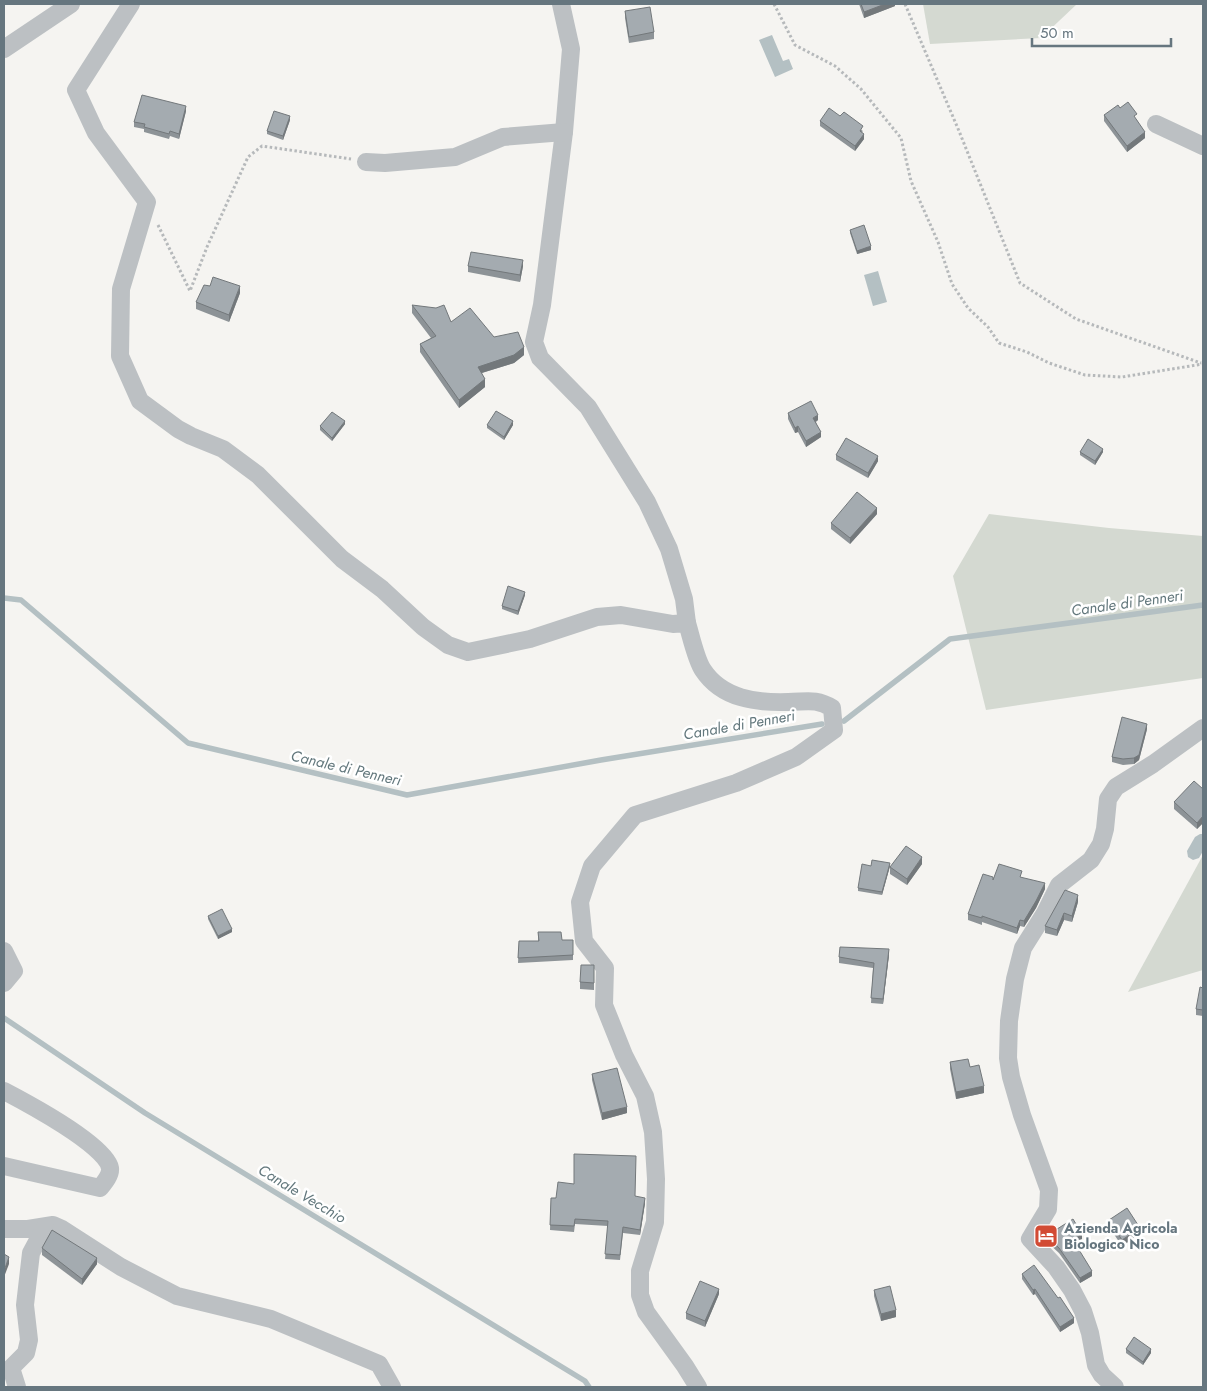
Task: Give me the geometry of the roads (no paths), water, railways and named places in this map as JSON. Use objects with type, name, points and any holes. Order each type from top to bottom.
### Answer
[{"type":"street","points":[[4,50],[71,4]]},
{"type":"street","points":[[131,4],[76,90],[96,133],[147,202],[121,289],[120,356],[140,401],[191,436],[223,449],[258,475],[342,559],[382,589],[423,627],[448,646],[468,652],[530,639],[597,617],[621,615],[673,624],[687,623]]},
{"type":"street","points":[[561,4],[572,49],[564,132],[542,305],[534,342],[540,358],[588,407],[646,502],[669,549],[684,599],[687,623],[702,669],[716,686],[743,699],[765,703],[820,701],[832,708],[834,730],[796,757],[736,783],[635,815],[592,866],[580,902],[584,941],[605,968],[604,1005],[624,1055],[645,1096],[653,1132],[656,1179],[655,1222],[640,1271],[640,1295],[646,1312],[698,1387]]},
{"type":"street","points":[[1156,124],[1203,146]]},
{"type":"street","points":[[366,162],[385,163],[455,157],[503,138],[564,132]]},
{"type":"street","points":[[1115,1387],[1102,1375],[1096,1365],[1090,1333],[1083,1311],[1072,1290],[1056,1267],[1030,1239],[1048,1208],[1048,1190],[1011,1077],[1008,1058],[1009,1021],[1015,979],[1023,948],[1045,913],[1059,885],[1091,860],[1100,844],[1105,829],[1108,799],[1116,786],[1153,764],[1203,728]]},
{"type":"street","points":[[4,951],[14,971],[4,983]]},
{"type":"street","points":[[4,1091],[60,1122],[92,1145],[110,1166],[110,1173],[100,1188],[4,1166]]},
{"type":"street","points":[[4,1229],[53,1225],[121,1267],[177,1296],[271,1319],[379,1364],[392,1387]]},
{"type":"street","points":[[17,1387],[7,1371],[26,1353],[29,1340],[25,1305],[31,1253],[45,1227]]},
{"type":"waterway","name":"Canale di Penneri","points":[[4,598],[21,600],[188,743],[407,795],[601,760],[822,724]]},
{"type":"waterway","name":"Canale di Penneri","points":[[844,721],[950,639],[1203,605]]},
{"type":"waterway","name":"Canale Vecchio","points":[[4,1018],[145,1113],[585,1381],[589,1387]]},
{"type":"place","name":"Azienda Agricola Biologico Nico","points":[[1046,1236]]}]
